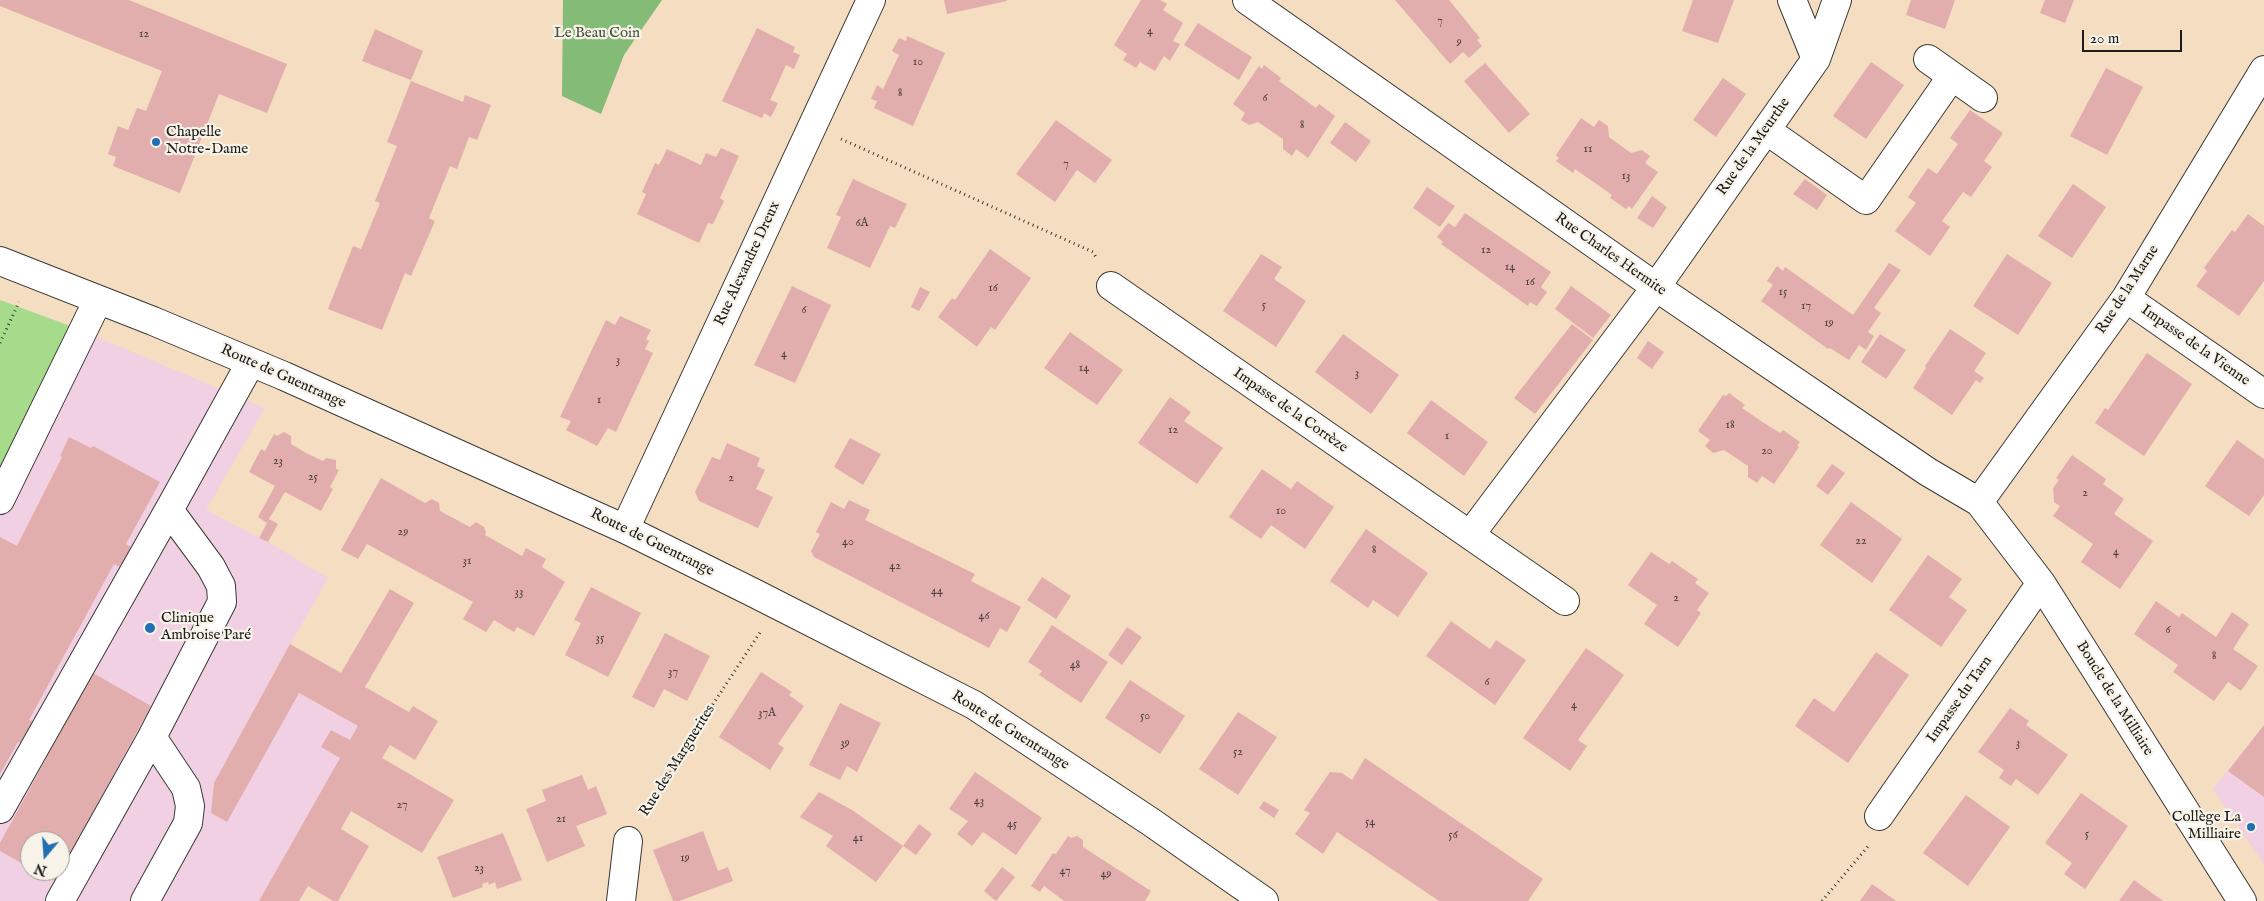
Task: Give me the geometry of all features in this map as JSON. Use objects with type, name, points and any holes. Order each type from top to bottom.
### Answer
[{"type":"street","name":"Rue Alexandre Dreux","points":[[625,529],[872,0]]},
{"type":"street","name":"Rue Charles Hermite","points":[[1247,0],[1656,287],[1928,472],[1979,502]]},
{"type":"street","points":[[1792,0],[1816,59]]},
{"type":"street","name":"Rue de la Meurthe","points":[[1656,287],[1816,59],[1837,0]]},
{"type":"street","points":[[1928,59],[1983,98]]},
{"type":"street","name":"Rue de la Marne","points":[[1979,502],[2126,298],[2264,70]]},
{"type":"street","points":[[1766,130],[1866,200],[1952,76]]},
{"type":"street","name":"Route de Guentrange","points":[[0,261],[251,362],[625,529],[974,705],[1151,822],[1264,901]]},
{"type":"street","name":"Impasse de la Corrèze","points":[[1111,286],[1564,601]]},
{"type":"street","points":[[1470,535],[1656,287]]},
{"type":"street","name":"Impasse de la Vienne","points":[[2126,298],[2264,394]]},
{"type":"street","points":[[0,500],[98,300]]},
{"type":"street","points":[[0,809],[251,362]]},
{"type":"street","name":"Boucle de la Milliaire","points":[[1979,502],[2041,584],[2234,897]]},
{"type":"street","points":[[60,901],[152,737],[222,602],[221,586],[211,567],[169,510]]},
{"type":"street","name":"Impasse du Tarn","points":[[1879,816],[2041,584]]},
{"type":"street","points":[[144,901],[188,824],[190,806],[186,788],[152,737]]},
{"type":"street","points":[[621,901],[628,841]]},
{"type":"path","points":[[836,137],[1093,252],[1111,286]]},
{"type":"path","points":[[0,343],[20,299]]},
{"type":"path","name":"Rue des Marguerites","points":[[628,841],[696,730],[762,630]]},
{"type":"path","points":[[1822,901],[1870,844],[1879,816]]},
{"type":"shaded area","name":"Clinique Ambroise Paré","points":[[73,327],[265,408],[206,510],[268,542],[328,578],[271,678],[390,744],[299,901],[0,901],[0,477]]},
{"type":"shaded area","name":"Collège La Milliaire","points":[[2264,725],[2264,864],[2213,789]]},
{"type":"green space","name":"Le Beau Coin","points":[[563,0],[662,0],[624,55],[601,114],[562,96]]},
{"type":"green space","points":[[0,300],[73,327],[0,477]]},
{"type":"building","points":[[0,0],[129,0],[287,64],[267,113],[219,94],[180,193],[113,166],[116,157],[108,154],[118,126],[128,130],[137,108],[146,111],[162,71],[0,6]]},
{"type":"building","points":[[944,0],[1006,0],[1007,1],[947,14]]},
{"type":"building","points":[[1141,0],[1160,0],[1167,4],[1163,10],[1183,23],[1173,41],[1180,44],[1170,61],[1164,56],[1155,71],[1140,62],[1136,68],[1123,60],[1127,54],[1114,45]]},
{"type":"building","points":[[1395,0],[1449,0],[1480,38],[1477,40],[1482,46],[1469,58],[1463,52],[1450,64]]},
{"type":"building","points":[[1693,0],[1734,0],[1718,43],[1682,31]]},
{"type":"building","points":[[1911,0],[1955,0],[1945,29],[1906,15]]},
{"type":"building","points":[[2045,0],[2074,0],[2065,23],[2040,13]]},
{"type":"building","points":[[1198,23],[1252,57],[1239,80],[1184,45]]},
{"type":"building","points":[[757,28],[795,47],[793,52],[800,55],[794,69],[786,65],[770,100],[778,103],[771,117],[764,113],[762,118],[722,101]]},
{"type":"building","points":[[375,29],[423,51],[411,80],[362,61]]},
{"type":"building","points":[[907,36],[945,53],[913,126],[874,108],[877,101],[871,99],[877,85],[883,89],[899,55],[892,51],[899,38],[906,41]]},
{"type":"building","points":[[1871,62],[1904,85],[1866,139],[1833,116]]},
{"type":"building","points":[[1485,63],[1530,114],[1509,133],[1464,81]]},
{"type":"building","points":[[1264,65],[1281,78],[1279,81],[1316,108],[1319,104],[1335,116],[1308,158],[1296,149],[1292,156],[1283,149],[1283,139],[1258,122],[1249,125],[1241,120],[1245,113],[1233,104],[1259,66],[1262,69]]},
{"type":"building","points":[[2106,68],[2143,87],[2107,155],[2070,136]]},
{"type":"building","points":[[1723,78],[1746,94],[1716,137],[1693,120]]},
{"type":"building","points":[[411,81],[463,102],[465,95],[491,105],[477,140],[469,137],[457,169],[450,166],[429,218],[435,221],[411,276],[405,273],[382,330],[328,309],[353,246],[361,249],[380,203],[375,201],[397,146],[387,142]]},
{"type":"building","points":[[1970,110],[2003,133],[1984,161],[1992,167],[1971,197],[1963,192],[1942,221],[1950,227],[1930,256],[1895,231],[1916,203],[1908,197],[1928,168],[1937,174],[1958,144],[1950,138]]},
{"type":"building","points":[[1581,118],[1594,127],[1599,120],[1608,126],[1609,137],[1631,153],[1642,150],[1650,156],[1645,163],[1658,172],[1632,209],[1629,206],[1626,209],[1610,198],[1612,195],[1575,169],[1573,173],[1556,161],[1559,158],[1556,155]]},
{"type":"building","points":[[1056,120],[1112,160],[1095,183],[1077,170],[1055,202],[1016,174]]},
{"type":"building","points":[[1345,122],[1371,141],[1356,162],[1330,143]]},
{"type":"building","points":[[721,148],[739,156],[720,198],[724,201],[713,224],[708,223],[699,243],[637,214],[646,194],[642,192],[655,163],[659,165],[667,149],[701,165],[706,153],[716,157]]},
{"type":"building","points":[[853,179],[907,204],[895,228],[890,226],[870,268],[827,248],[841,217],[836,215]]},
{"type":"building","points":[[1805,179],[1827,195],[1817,210],[1793,194]]},
{"type":"building","points":[[2073,184],[2106,207],[2072,258],[2038,236]]},
{"type":"building","points":[[1427,187],[1455,206],[1440,227],[1413,208]]},
{"type":"building","points":[[1652,196],[1667,207],[1653,228],[1637,218]]},
{"type":"building","points":[[1465,213],[1551,272],[1541,287],[1547,292],[1537,306],[1530,302],[1528,306],[1441,244],[1443,242],[1437,237],[1448,223],[1455,227]]},
{"type":"building","points":[[2248,214],[2264,226],[2264,281],[2239,316],[2196,286],[2207,271],[2204,268],[2232,230],[2235,232]]},
{"type":"building","points":[[990,249],[1031,278],[995,330],[991,327],[977,347],[938,317],[952,298],[955,300]]},
{"type":"building","points":[[1261,254],[1282,267],[1274,279],[1306,301],[1276,347],[1223,311]]},
{"type":"building","points":[[2007,254],[2052,283],[2018,335],[1973,306]]},
{"type":"building","points":[[1889,263],[1901,270],[1874,308],[1881,313],[1868,332],[1874,336],[1866,350],[1859,345],[1849,360],[1830,348],[1828,349],[1761,301],[1773,285],[1767,281],[1777,266],[1783,271],[1785,267],[1853,315]]},
{"type":"building","points":[[792,286],[831,305],[795,383],[754,365]]},
{"type":"building","points":[[1571,286],[1611,315],[1593,338],[1555,309]]},
{"type":"building","points":[[920,287],[930,292],[919,311],[911,307]]},
{"type":"building","points":[[620,316],[651,330],[646,339],[649,341],[645,349],[653,353],[616,432],[608,428],[597,446],[566,430],[571,421],[560,417],[606,320],[615,325]]},
{"type":"building","points":[[1572,324],[1593,340],[1535,414],[1514,398]]},
{"type":"building","points":[[1950,329],[1986,353],[1974,371],[1984,378],[1980,383],[1976,380],[1952,415],[1913,388],[1926,368],[1925,366]]},
{"type":"building","points":[[1070,332],[1123,370],[1097,405],[1044,368]]},
{"type":"building","points":[[1343,334],[1399,375],[1371,414],[1315,372]]},
{"type":"building","points":[[1880,334],[1906,350],[1886,379],[1861,362]]},
{"type":"building","points":[[1648,341],[1664,352],[1652,369],[1637,358]]},
{"type":"building","points":[[2147,353],[2192,384],[2144,456],[2095,423],[2105,408],[2108,410]]},
{"type":"building","points":[[1729,393],[1745,405],[1742,408],[1780,433],[1783,430],[1800,442],[1797,446],[1799,447],[1774,484],[1762,476],[1757,483],[1748,477],[1748,466],[1724,450],[1713,453],[1705,446],[1710,440],[1698,431],[1723,395],[1726,396]]},
{"type":"building","points":[[1170,397],[1191,412],[1184,421],[1223,448],[1197,484],[1138,443]]},
{"type":"building","points":[[1431,400],[1488,442],[1464,476],[1407,433]]},
{"type":"building","points":[[284,432],[291,436],[291,444],[306,453],[323,461],[326,458],[336,460],[336,469],[339,470],[330,487],[333,489],[321,511],[285,492],[269,519],[278,524],[268,542],[259,538],[267,523],[258,517],[275,486],[249,472],[261,449],[265,451],[274,434],[277,436]]},
{"type":"building","points":[[69,437],[91,448],[93,446],[160,482],[126,544],[133,548],[122,568],[114,564],[29,720],[33,721],[28,731],[54,744],[93,673],[151,706],[70,854],[70,831],[20,831],[20,862],[0,851],[0,843],[47,757],[18,742],[0,774],[0,537],[17,546],[62,457],[60,456]]},
{"type":"building","points":[[850,438],[881,454],[863,485],[834,467]]},
{"type":"building","points":[[2237,440],[2264,459],[2264,495],[2249,516],[2205,486]]},
{"type":"building","points":[[727,443],[760,458],[757,466],[765,470],[756,489],[773,497],[758,528],[699,501],[695,492],[712,457],[720,460]]},
{"type":"building","points":[[2072,455],[2106,479],[2103,484],[2124,499],[2114,514],[2153,541],[2120,589],[2081,562],[2093,544],[2053,516],[2060,506],[2054,502],[2053,488],[2059,480],[2056,478]]},
{"type":"building","points":[[1832,464],[1845,473],[1828,495],[1816,486]]},
{"type":"building","points":[[1262,469],[1291,489],[1297,481],[1334,507],[1305,549],[1271,525],[1261,539],[1229,517]]},
{"type":"building","points":[[381,478],[425,503],[432,499],[439,503],[440,511],[470,527],[476,522],[484,527],[485,535],[522,556],[526,548],[546,559],[542,567],[565,582],[534,636],[517,627],[514,632],[494,620],[486,632],[463,619],[473,602],[367,544],[358,559],[341,550]]},
{"type":"building","points":[[849,500],[870,510],[865,520],[975,574],[971,581],[1021,607],[1007,632],[1000,628],[989,648],[814,557],[811,551],[820,534],[816,532],[831,502],[844,509]]},
{"type":"building","points":[[1851,502],[1902,539],[1872,583],[1820,545]]},
{"type":"building","points":[[1366,529],[1428,573],[1398,617],[1373,600],[1368,608],[1330,581]]},
{"type":"building","points":[[1651,552],[1669,564],[1672,561],[1698,579],[1695,583],[1709,593],[1697,610],[1701,613],[1678,647],[1644,624],[1657,605],[1628,585]]},
{"type":"building","points":[[1928,555],[1962,579],[1949,597],[1967,610],[1941,647],[1889,610]]},
{"type":"building","points":[[1042,577],[1071,596],[1056,619],[1027,600]]},
{"type":"building","points":[[591,587],[641,613],[608,677],[565,655],[581,623],[574,620]]},
{"type":"building","points":[[390,589],[414,603],[365,687],[409,712],[413,706],[438,721],[415,760],[390,745],[382,758],[454,800],[422,853],[351,811],[341,829],[369,846],[338,901],[333,901],[308,886],[299,901],[259,901],[340,758],[321,747],[331,730],[350,740],[358,726],[299,693],[227,822],[211,813],[214,783],[290,644],[341,673]]},
{"type":"building","points":[[2156,601],[2179,617],[2182,613],[2216,637],[2232,612],[2249,624],[2233,649],[2258,666],[2241,691],[2228,682],[2214,701],[2173,672],[2178,665],[2134,634]]},
{"type":"building","points":[[1451,621],[1490,649],[1496,640],[1526,660],[1495,705],[1426,656]]},
{"type":"building","points":[[1052,625],[1108,662],[1081,703],[1039,675],[1042,671],[1028,662]]},
{"type":"building","points":[[1127,627],[1142,637],[1122,665],[1108,655]]},
{"type":"building","points":[[665,633],[710,656],[687,701],[664,689],[654,708],[632,697]]},
{"type":"building","points":[[1586,648],[1624,675],[1578,740],[1587,746],[1570,771],[1523,738]]},
{"type":"building","points":[[1876,652],[1909,675],[1848,763],[1795,726],[1814,698],[1834,712]]},
{"type":"building","points":[[761,672],[792,692],[789,695],[804,706],[778,744],[784,748],[770,770],[719,737]]},
{"type":"building","points":[[1130,680],[1185,716],[1160,754],[1105,718]]},
{"type":"building","points":[[840,703],[881,723],[857,772],[847,766],[840,780],[809,765]]},
{"type":"building","points":[[2010,708],[2029,721],[2026,725],[2068,755],[2038,795],[2016,779],[2011,786],[1999,778],[2004,770],[1978,752]]},
{"type":"building","points":[[1238,712],[1277,737],[1238,795],[1199,769]]},
{"type":"building","points":[[2264,725],[2264,797],[2228,771]]},
{"type":"building","points":[[1365,758],[1543,879],[1528,901],[1439,901],[1337,832],[1323,854],[1295,834],[1310,813],[1304,810],[1330,772],[1342,773],[1352,780]]},
{"type":"building","points":[[975,772],[1042,818],[1016,855],[983,832],[972,846],[957,834],[968,821],[949,809]]},
{"type":"building","points":[[582,775],[588,790],[596,786],[607,814],[576,826],[585,846],[547,862],[526,809],[546,801],[542,790]]},
{"type":"building","points":[[819,792],[852,810],[903,846],[876,882],[826,846],[833,836],[800,817]]},
{"type":"building","points":[[2081,793],[2128,826],[2085,889],[2064,874],[2072,863],[2045,843]]},
{"type":"building","points":[[1966,795],[2010,827],[1968,886],[1923,853]]},
{"type":"building","points":[[1264,801],[1279,810],[1274,818],[1259,808]]},
{"type":"building","points":[[919,824],[932,834],[916,855],[903,846]]},
{"type":"building","points":[[703,831],[718,871],[728,867],[733,881],[679,901],[673,901],[653,850]]},
{"type":"building","points":[[503,833],[522,880],[497,889],[495,882],[489,885],[488,882],[482,884],[483,887],[453,898],[437,857]]},
{"type":"building","points":[[1068,836],[1071,838],[1077,836],[1083,840],[1083,847],[1151,891],[1145,901],[1064,901],[1044,886],[1040,892],[1031,886],[1053,853],[1056,854]]},
{"type":"building","points":[[1002,867],[1015,877],[996,901],[984,891]]},
{"type":"building","points":[[2134,880],[2163,901],[2119,901]]},
{"type":"building","points":[[1872,884],[1896,901],[1860,901]]},
{"type":"place","name":"Chapelle Notre-Dame","points":[[156,142]]},
{"type":"place","name":"Clinique Ambroise Paré","points":[[150,628]]},
{"type":"place","name":"Collège La Milliaire","points":[[2251,827]]}]
